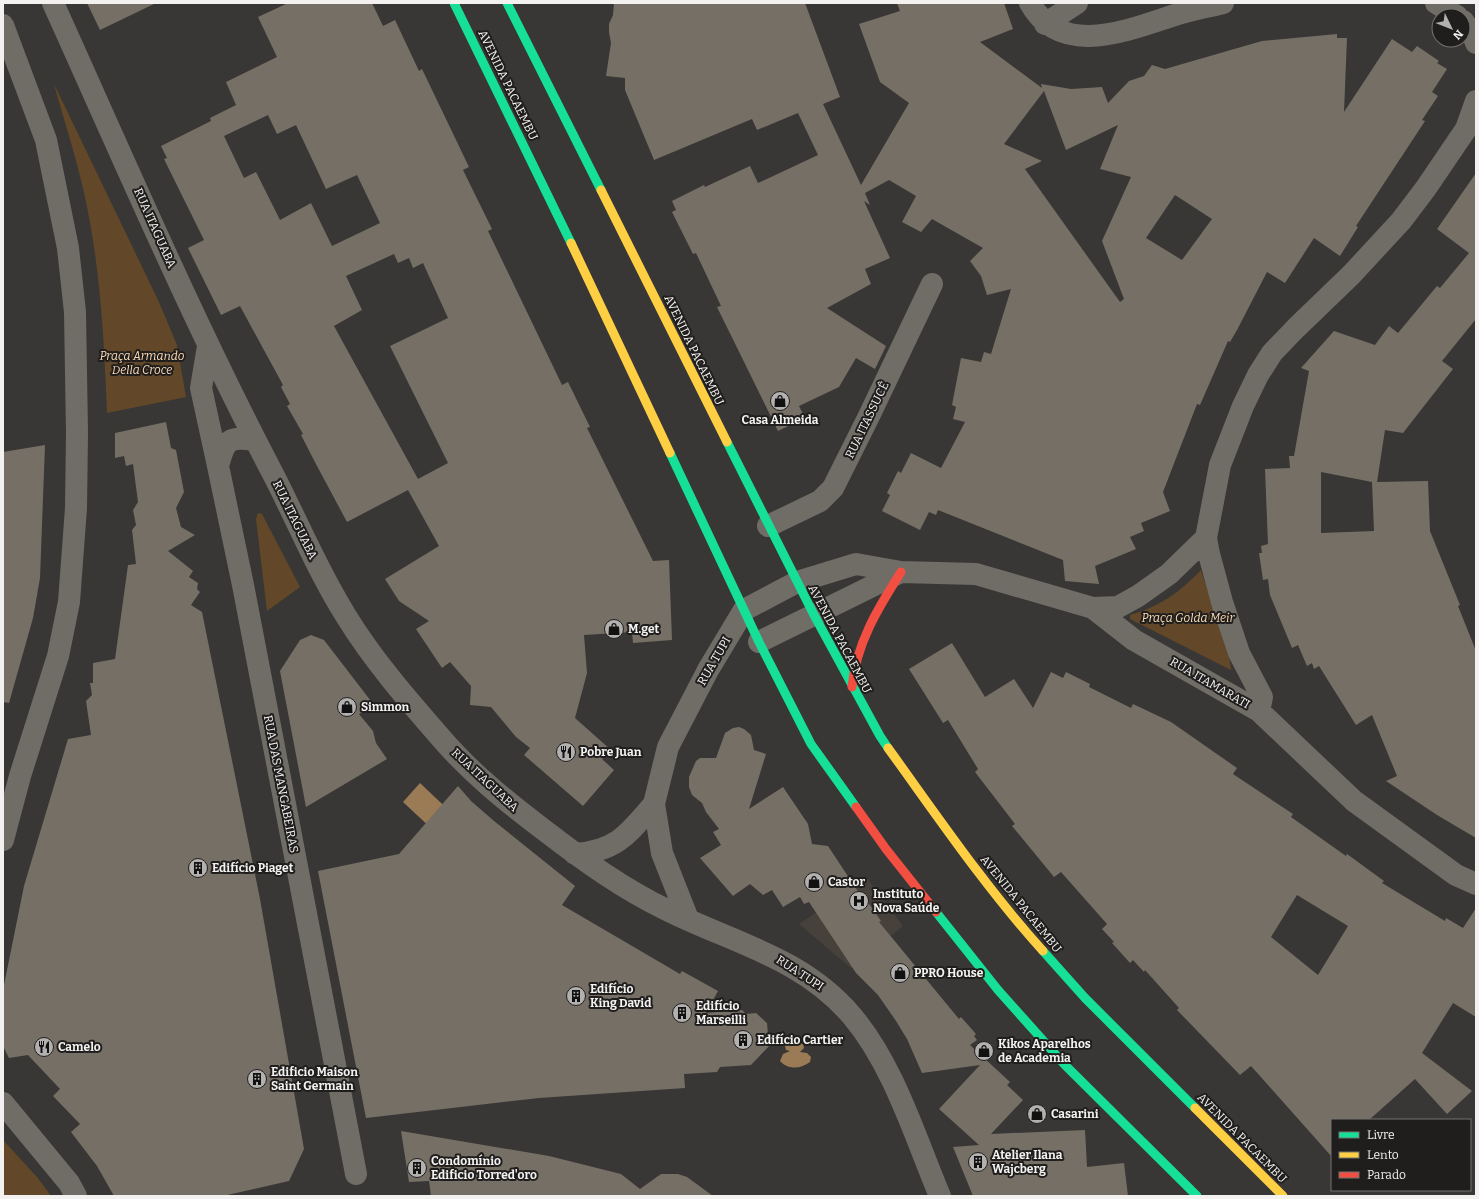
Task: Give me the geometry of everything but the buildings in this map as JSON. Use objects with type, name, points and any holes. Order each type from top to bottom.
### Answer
[{"type":"main road","name":"AVENIDA PACAEMBU","points":[[454,3],[550,198],[759,642],[811,744],[886,849],[998,990],[1066,1066],[1198,1196]]},
{"type":"main road","name":"AVENIDA PACAEMBU","points":[[507,3],[768,526],[852,687],[880,736],[954,840],[1024,930],[1085,998],[1283,1196]]},
{"type":"main road","points":[[852,687],[857,657],[864,638],[885,598],[901,572]]},
{"type":"street","name":"RUA ITAGUABA","points":[[53,3],[208,346],[291,508],[312,557],[347,617],[384,671],[443,741],[501,798],[606,876],[653,903],[688,919]]},
{"type":"street","points":[[1030,3],[1036,14],[1046,24],[1066,33],[1077,35],[1102,35],[1120,32],[1179,14],[1223,3]]},
{"type":"street","points":[[1046,24],[1077,3]]},
{"type":"street","points":[[3,26],[46,140],[68,248],[75,312],[77,433],[76,508],[69,602],[58,656],[20,776],[3,840]]},
{"type":"street","points":[[1471,32],[1476,43]]},
{"type":"street","points":[[1259,711],[1262,697],[1239,653],[1222,602],[1206,538],[1220,465],[1243,406],[1258,375],[1272,354],[1296,328],[1351,275],[1401,221],[1426,188],[1466,128],[1476,100]]},
{"type":"street","name":"RUA ITASSUCÊ","points":[[768,526],[820,501],[833,488],[932,284]]},
{"type":"street","name":"RUA DAS MANGABEIRAS","points":[[208,346],[202,388],[244,593],[356,1174]]},
{"type":"street","name":"RUA DAS MANGABEIRAS","points":[[218,466],[223,448],[229,441],[241,438],[255,440]]},
{"type":"street","points":[[1093,608],[1118,607],[1138,596],[1169,574],[1206,538]]},
{"type":"street","name":"RUA ITAMARATI","points":[[744,610],[797,582],[856,564],[901,572],[976,574],[1093,608],[1134,640],[1259,711],[1354,802],[1456,875],[1476,884]]},
{"type":"street","name":"RUA ITAMARATI","points":[[759,642],[901,572]]},
{"type":"street","name":"RUA TUPI","points":[[744,610],[708,670],[668,747],[654,804],[662,853],[688,919],[764,951],[795,967],[823,986],[853,1017],[877,1052],[894,1085],[940,1196]]},
{"type":"street","name":"RUA TUPI","points":[[575,854],[593,853],[618,842],[632,830],[654,804]]},
{"type":"street","points":[[3,1103],[69,1183],[76,1196]]},
{"type":"shaded area","points":[[420,783],[479,839],[462,857],[403,802]]},
{"type":"shaded area","name":"Instituto Nova Saúde","points":[[867,878],[903,926],[851,968],[799,924]]},
{"type":"shaded area","points":[[795,1041],[803,1044],[804,1048],[800,1052],[807,1053],[811,1057],[810,1062],[795,1068],[787,1066],[780,1061],[783,1054],[790,1051],[786,1050],[785,1046],[790,1042]]},
{"type":"green space","name":"Praça Armando Della Croce","points":[[54,84],[158,300],[177,345],[186,397],[107,413],[103,326],[93,241],[79,171]]},
{"type":"green space","points":[[258,513],[262,514],[300,587],[267,611],[256,519]]},
{"type":"green space","name":"Praça Golda Meir","points":[[1201,570],[1230,661],[1231,670],[1130,619],[1130,615],[1161,603],[1177,592]]},
{"type":"green space","points":[[3,1140],[37,1177],[51,1196],[3,1196]]},
{"type":"traffic: fast","points":[[454,3],[571,243]]},
{"type":"traffic: fast","points":[[507,3],[601,190]]},
{"type":"traffic: fast","points":[[727,442],[814,615],[888,748]]},
{"type":"traffic: fast","points":[[670,453],[759,642],[811,744],[856,807]]},
{"type":"traffic: fast","points":[[936,912],[998,990],[1065,1065],[1197,1196]]},
{"type":"traffic: fast","points":[[1043,951],[1085,998],[1195,1108]]},
{"type":"traffic: slow","points":[[601,190],[727,442]]},
{"type":"traffic: slow","points":[[571,243],[670,453]]},
{"type":"traffic: slow","points":[[888,748],[982,877],[1043,951]]},
{"type":"traffic: slow","points":[[1195,1108],[1283,1196]]},
{"type":"traffic: jam","points":[[852,687],[854,671],[863,641],[876,613],[901,572]]},
{"type":"traffic: jam","points":[[856,807],[886,849],[936,912]]},
{"type":"place","name":"Casa Almeida","points":[[780,401]]},
{"type":"place","name":"M.get","points":[[614,629]]},
{"type":"place","name":"Simmon","points":[[347,707]]},
{"type":"place","name":"Pobre Juan","points":[[566,752]]},
{"type":"place","name":"Edifício Piaget","points":[[198,868]]},
{"type":"place","name":"Castor","points":[[814,882]]},
{"type":"place","name":"Instituto Nova Saúde","points":[[859,901]]},
{"type":"place","name":"PPRO House","points":[[900,973]]},
{"type":"place","name":"Edifício King David","points":[[576,996]]},
{"type":"place","name":"Edifício Marseilli","points":[[682,1013]]},
{"type":"place","name":"Edifício Cartier","points":[[743,1040]]},
{"type":"place","name":"Camelo","points":[[44,1047]]},
{"type":"place","name":"Kikos Aparelhos de Academia","points":[[984,1051]]},
{"type":"place","name":"Edificio Maison Saint Germain","points":[[257,1079]]},
{"type":"place","name":"Casarini","points":[[1037,1114]]},
{"type":"place","name":"Atelier Ilana Wajcberg","points":[[978,1162]]},
{"type":"place","name":"Condomínio Edificio Torred'oro","points":[[417,1168]]}]
